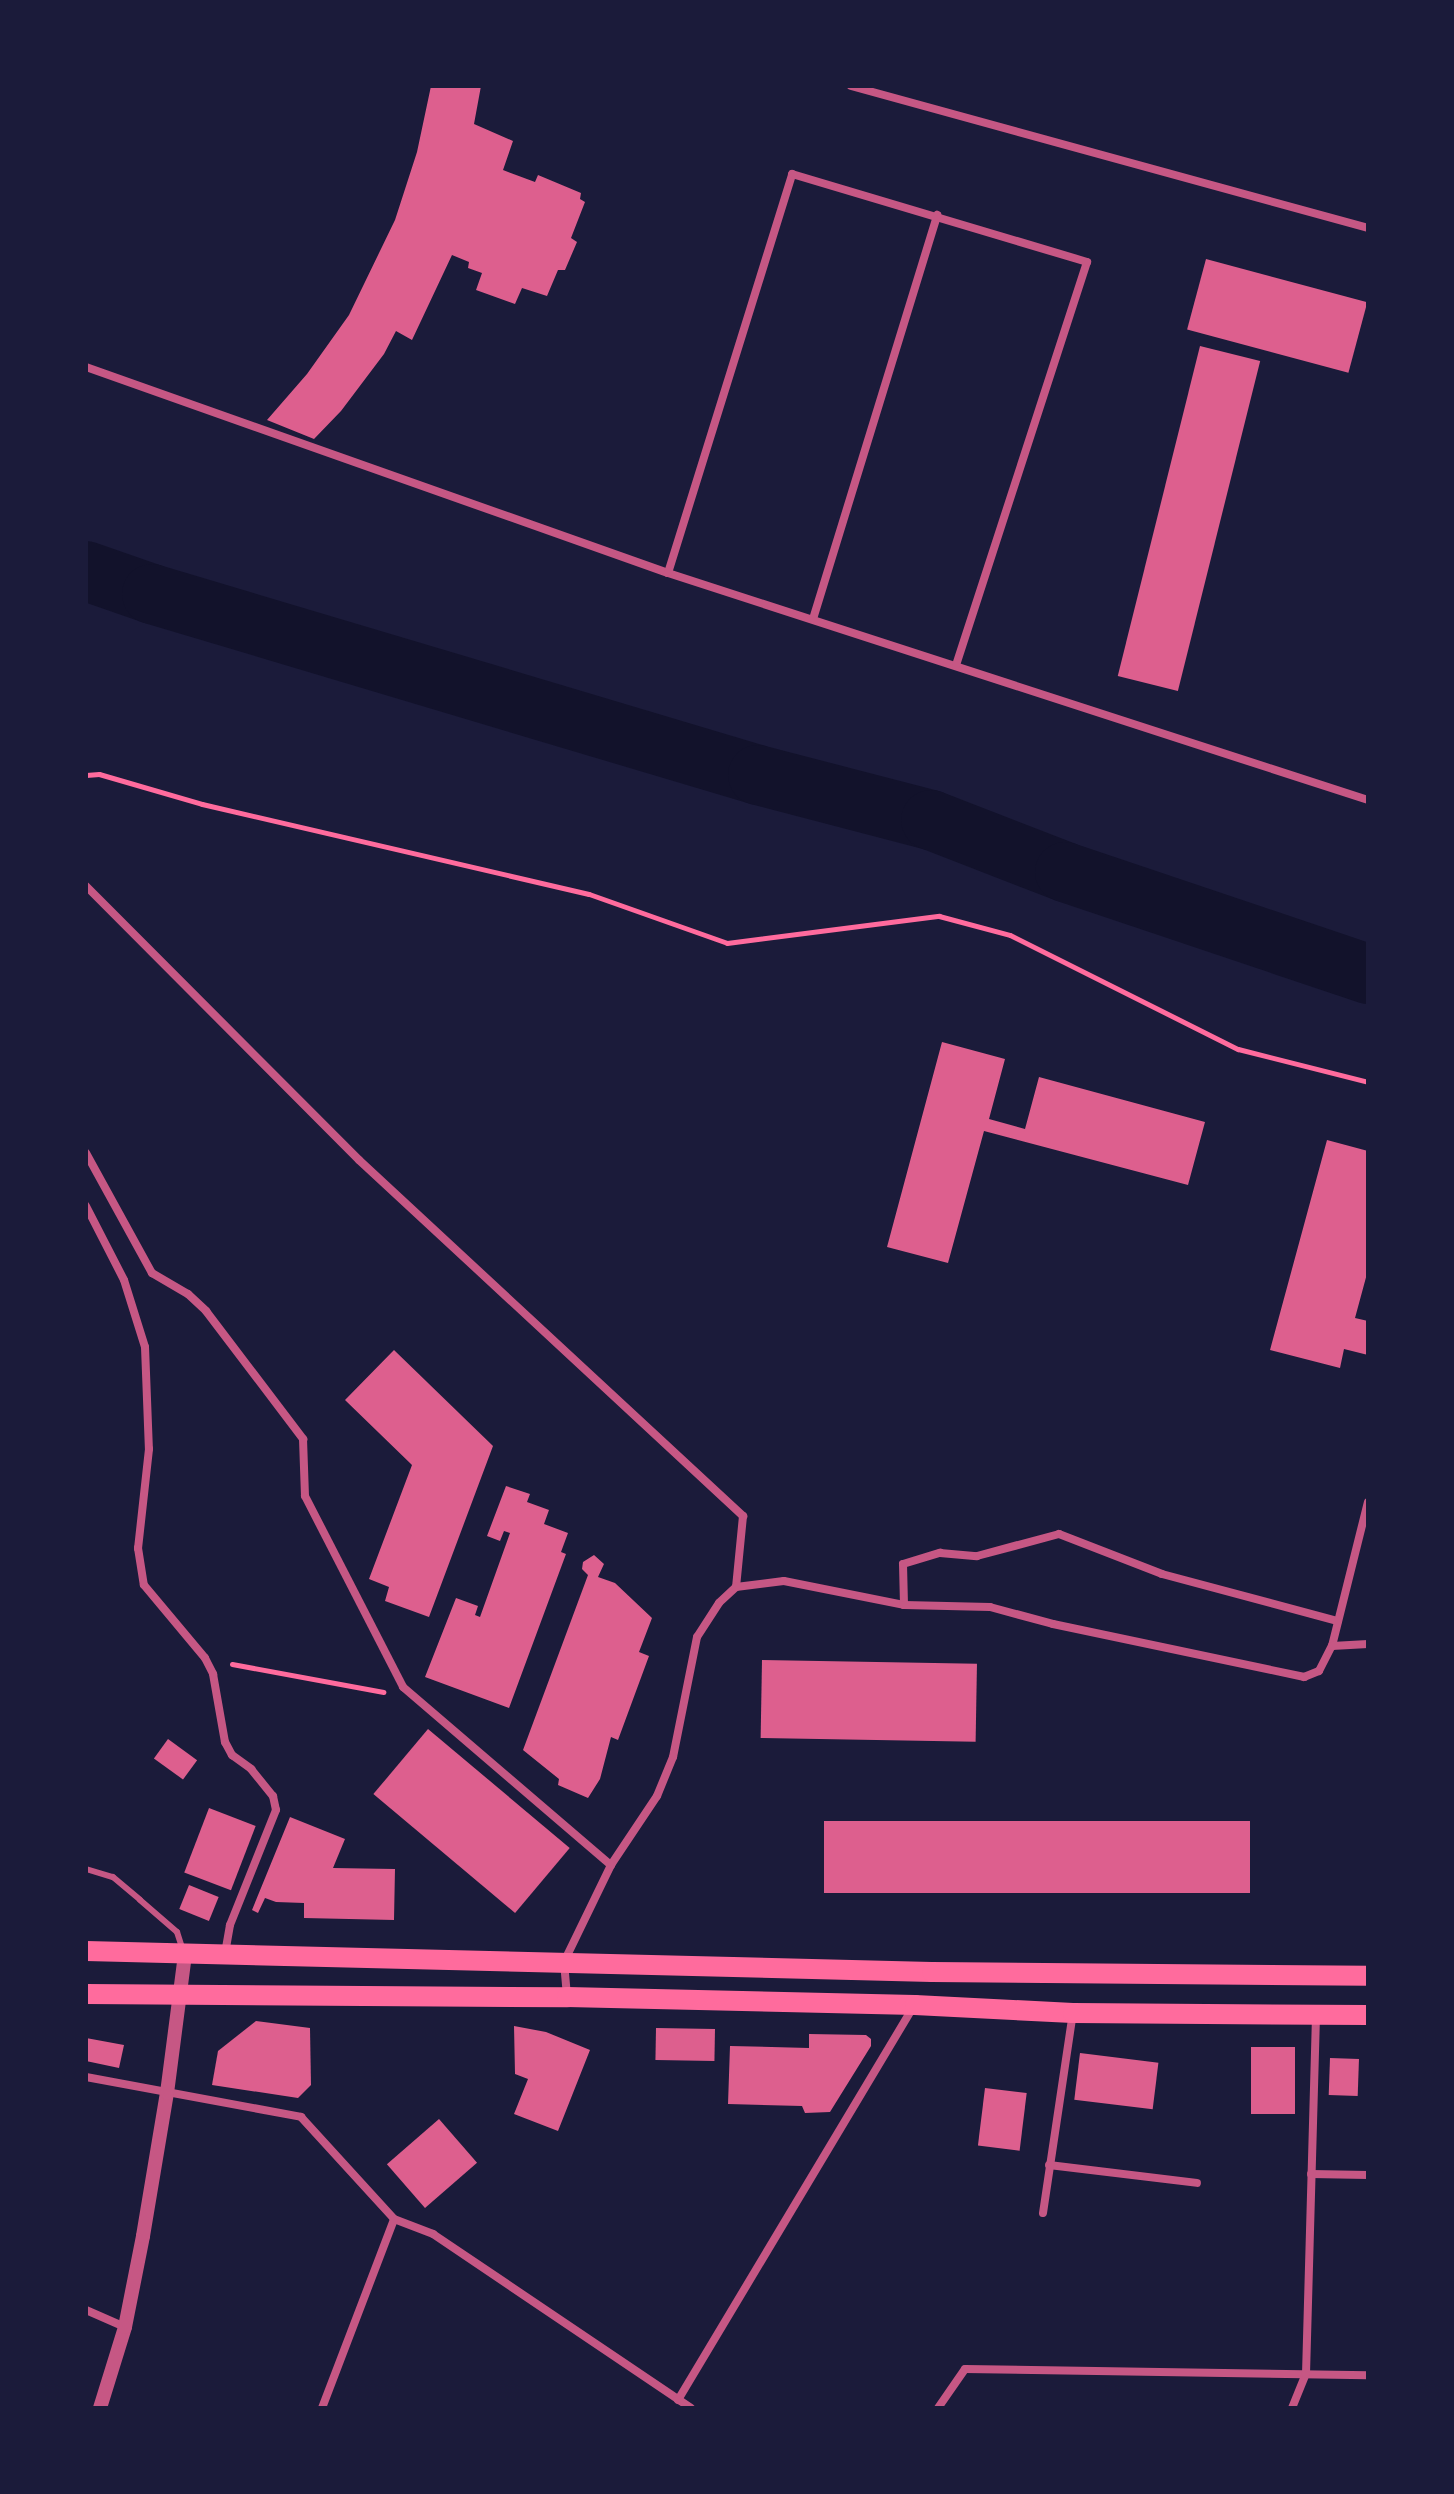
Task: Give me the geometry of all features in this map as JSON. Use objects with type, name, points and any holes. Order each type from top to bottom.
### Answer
[{"type":"main road","points":[[86,1951],[932,1972],[1368,1976]]},
{"type":"main road","points":[[86,1994],[181,1997],[567,1997],[915,2005],[1073,2013],[1368,2015]]},
{"type":"street","points":[[851,86],[1368,228]]},
{"type":"street","points":[[668,573],[792,174],[1087,262],[956,665]]},
{"type":"street","points":[[813,619],[937,215]]},
{"type":"street","points":[[86,367],[668,573],[1368,800]]},
{"type":"street","points":[[86,886],[359,1160],[743,1516],[736,1587]]},
{"type":"street","points":[[86,1153],[152,1273],[188,1294],[206,1311],[303,1439],[305,1496],[403,1687],[611,1865]]},
{"type":"street","points":[[86,1206],[124,1280],[145,1347],[149,1449],[138,1548],[144,1585],[205,1658],[215,1683],[225,1742],[232,1755],[251,1769],[273,1796],[276,1810],[230,1925],[225,1954]]},
{"type":"street","points":[[567,1997],[564,1962],[611,1865],[657,1796],[673,1757],[697,1637],[719,1603],[736,1587],[784,1581],[904,1605],[990,1607],[1053,1624],[1304,1677],[1319,1671],[1332,1646],[1368,1502]]},
{"type":"street","points":[[904,1605],[903,1564],[940,1553],[977,1556],[1059,1534],[1162,1574],[1338,1621]]},
{"type":"street","points":[[1332,1646],[1368,1644]]},
{"type":"street","points":[[100,2408],[125,2327],[167,2093],[185,1954]]},
{"type":"street","points":[[678,2400],[915,2005]]},
{"type":"street","points":[[1043,2213],[1073,2013]]},
{"type":"street","points":[[1292,2408],[1306,2374],[1316,2015]]},
{"type":"street","points":[[86,2077],[301,2117],[394,2219],[433,2234],[691,2408]]},
{"type":"street","points":[[1049,2165],[1197,2183]]},
{"type":"street","points":[[1311,2174],[1368,2175]]},
{"type":"street","points":[[322,2408],[394,2219]]},
{"type":"street","points":[[86,2310],[125,2327]]},
{"type":"street","points":[[938,2408],[965,2369],[1368,2375]]},
{"type":"lane","points":[[86,1869],[113,1877],[140,1900],[177,1932],[185,1954]]},
{"type":"path","points":[[86,775],[99,774],[202,804],[589,894],[727,943],[939,916],[1010,935],[1238,1049],[1368,1082]]},
{"type":"path","points":[[227,1663],[393,1694],[403,1687]]},
{"type":"building","points":[[431,86],[481,86],[474,124],[513,141],[503,170],[535,182],[538,175],[581,193],[580,199],[585,202],[571,238],[577,242],[565,270],[558,270],[547,296],[522,288],[515,304],[476,290],[482,273],[468,268],[469,262],[452,255],[412,340],[396,331],[384,354],[341,411],[314,439],[267,420],[307,374],[349,315],[395,220],[417,152]]},
{"type":"building","points":[[1206,259],[1367,302],[1348,373],[1187,330]]},
{"type":"building","points":[[1200,346],[1260,361],[1178,691],[1118,676]]},
{"type":"building","points":[[942,1042],[1005,1059],[989,1119],[1025,1129],[1039,1077],[1205,1122],[1188,1185],[984,1131],[948,1263],[887,1247]]},
{"type":"building","points":[[1327,1140],[1368,1151],[1368,1270],[1355,1318],[1368,1321],[1368,1355],[1344,1349],[1340,1368],[1270,1350]]},
{"type":"building","points":[[394,1350],[493,1446],[429,1617],[385,1601],[389,1587],[369,1579],[412,1465],[345,1400]]},
{"type":"building","points":[[506,1486],[530,1494],[527,1502],[549,1510],[544,1524],[568,1533],[561,1552],[566,1554],[509,1708],[425,1677],[456,1598],[478,1606],[475,1615],[480,1617],[510,1533],[504,1531],[500,1541],[487,1536]]},
{"type":"building","points":[[594,1555],[604,1564],[598,1577],[615,1583],[652,1618],[639,1652],[649,1656],[618,1740],[611,1737],[600,1779],[588,1798],[558,1785],[559,1779],[523,1750],[588,1575],[582,1569],[583,1562]]},
{"type":"building","points":[[762,1660],[977,1664],[976,1742],[761,1738]]},
{"type":"building","points":[[428,1729],[570,1848],[515,1913],[373,1794]]},
{"type":"building","points":[[168,1739],[197,1760],[183,1780],[154,1758]]},
{"type":"building","points":[[209,1808],[256,1826],[231,1890],[184,1872]]},
{"type":"building","points":[[290,1817],[345,1839],[333,1868],[395,1869],[394,1920],[304,1918],[304,1903],[276,1902],[265,1898],[258,1913],[252,1910]]},
{"type":"building","points":[[824,1821],[1250,1821],[1250,1893],[824,1893]]},
{"type":"building","points":[[189,1885],[219,1897],[209,1921],[179,1909]]},
{"type":"building","points":[[256,2021],[310,2028],[311,2085],[298,2098],[212,2085],[218,2051]]},
{"type":"building","points":[[514,2026],[546,2032],[590,2050],[558,2131],[514,2114],[528,2079],[515,2074]]},
{"type":"building","points":[[656,2028],[715,2029],[714,2061],[655,2060]]},
{"type":"building","points":[[809,2034],[866,2035],[871,2039],[871,2046],[830,2112],[805,2113],[802,2106],[728,2104],[730,2046],[809,2048]]},
{"type":"building","points":[[86,2038],[124,2045],[119,2068],[86,2061]]},
{"type":"building","points":[[1251,2047],[1295,2047],[1295,2114],[1251,2114]]},
{"type":"building","points":[[1080,2053],[1158,2063],[1153,2109],[1074,2100]]},
{"type":"building","points":[[1330,2058],[1359,2059],[1358,2096],[1329,2095]]},
{"type":"building","points":[[985,2088],[1027,2093],[1020,2151],[978,2146]]},
{"type":"building","points":[[439,2119],[477,2163],[425,2208],[387,2164]]},
{"type":"waterway","points":[[86,571],[152,594],[758,775],[931,820],[1065,872],[1368,974]]}]
